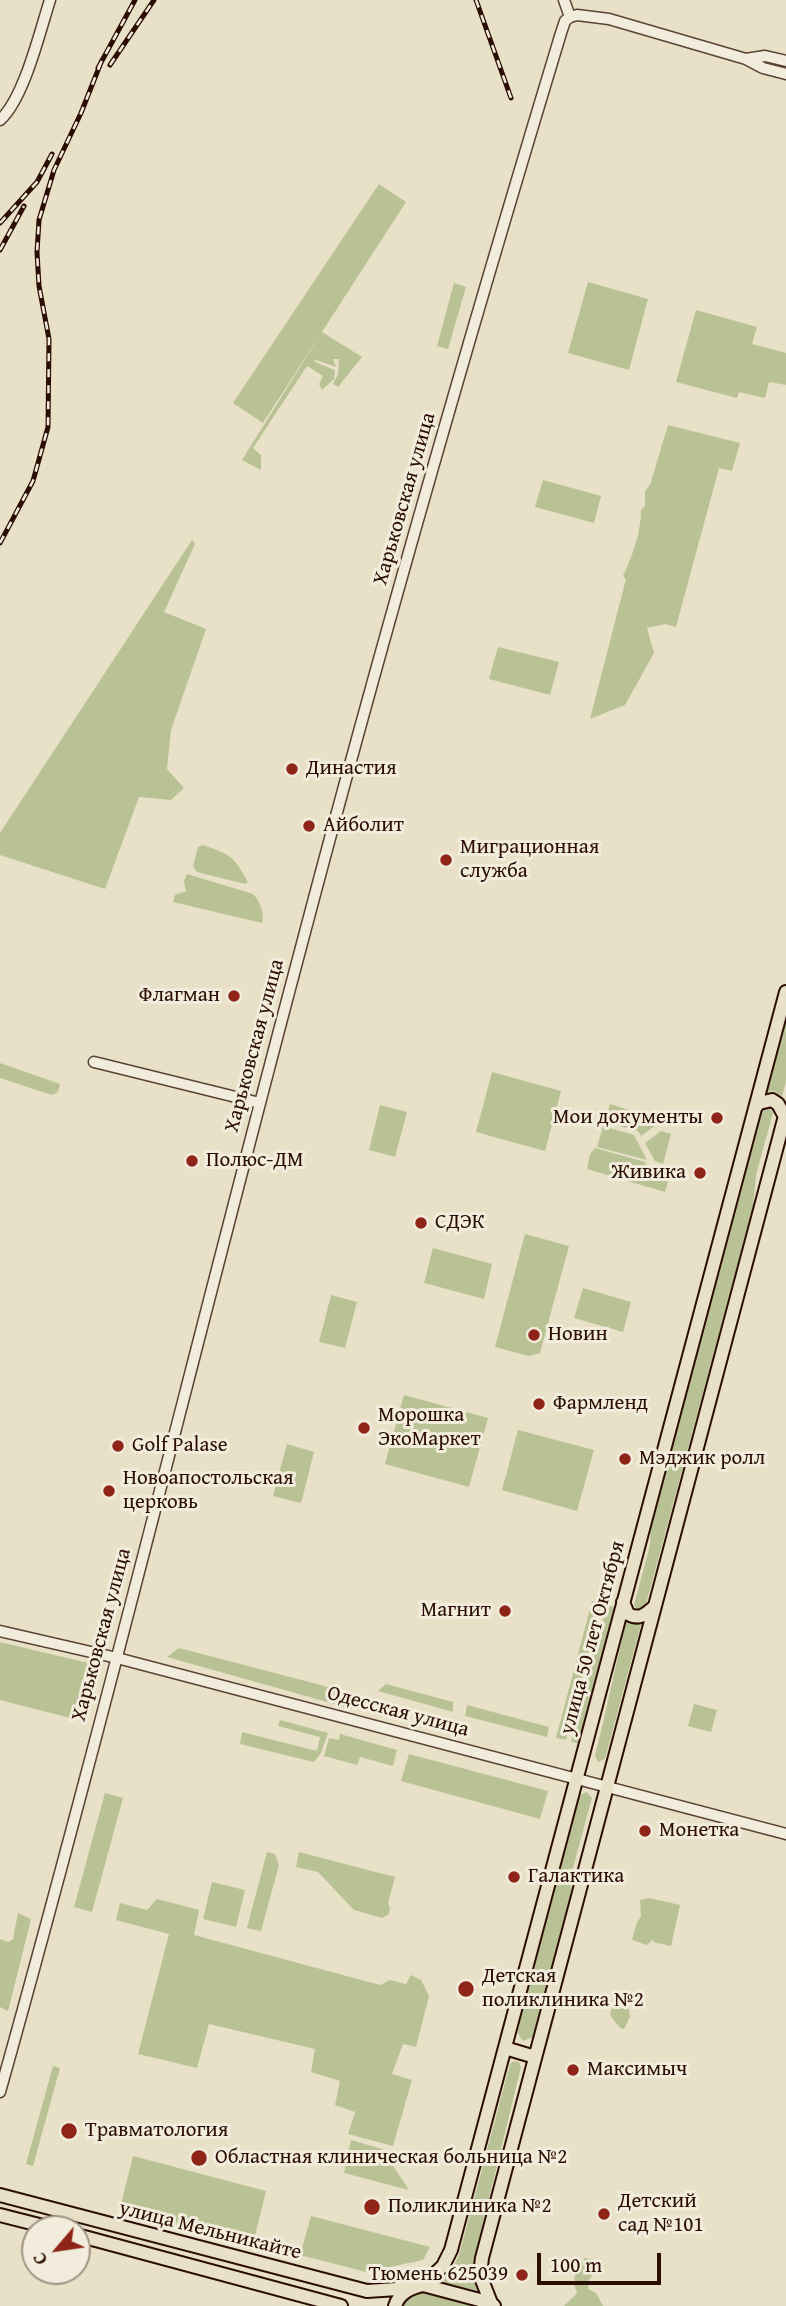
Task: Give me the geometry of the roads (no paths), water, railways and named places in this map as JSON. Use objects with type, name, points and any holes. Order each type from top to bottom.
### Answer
[{"type":"main road","name":"улица 50 лет Октября","points":[[395,2306],[401,2294],[418,2286],[443,2266],[451,2250],[786,992]]},
{"type":"main road","points":[[492,2304],[480,2275],[481,2265],[785,1114],[772,1100],[765,1100],[755,1108]]},
{"type":"main road","points":[[623,1602],[628,1614],[634,1617],[640,1617],[654,1607]]},
{"type":"main road","points":[[505,2048],[535,2057]]},
{"type":"main road","name":"улица Мельникайте","points":[[0,2195],[54,2215]]},
{"type":"main road","points":[[0,2214],[21,2220]]},
{"type":"main road","name":"улица Мельникайте","points":[[91,2227],[367,2291],[418,2286],[492,2304]]},
{"type":"main road","name":"улица Мельникайте","points":[[91,2239],[341,2306]]},
{"type":"street","points":[[0,120],[5,116],[22,85],[50,0]]},
{"type":"street","points":[[564,0],[570,17],[577,15],[609,19],[746,59],[763,68],[786,74]]},
{"type":"street","name":"Харьковская улица","points":[[0,2092],[117,1658],[340,800],[558,44],[565,21],[570,17]]},
{"type":"street","points":[[746,59],[765,56],[786,61]]},
{"type":"street","points":[[94,1062],[260,1103]]},
{"type":"street","name":"Одесская улица","points":[[0,1631],[117,1658],[786,1834]]},
{"type":"railway","points":[[98,68],[135,0]]},
{"type":"railway","points":[[110,65],[154,0]]},
{"type":"railway","points":[[476,0],[511,98]]},
{"type":"railway","points":[[0,543],[33,481],[48,427],[49,339],[39,286],[39,220],[54,170],[102,60]]},
{"type":"railway","points":[[0,223],[37,182],[52,154]]},
{"type":"railway","points":[[0,250],[24,206]]},
{"type":"place","name":"Династия","points":[[292,769]]},
{"type":"place","name":"Айболит","points":[[309,826]]},
{"type":"place","name":"Миграционная служба","points":[[446,860]]},
{"type":"place","name":"Флагман","points":[[234,996]]},
{"type":"place","name":"Мои документы","points":[[717,1118]]},
{"type":"place","name":"Полюс-ДМ","points":[[192,1161]]},
{"type":"place","name":"Живика","points":[[700,1173]]},
{"type":"place","name":"СДЭК","points":[[421,1223]]},
{"type":"place","name":"Новин","points":[[534,1335]]},
{"type":"place","name":"Фармленд","points":[[539,1404]]},
{"type":"place","name":"Морошка ЭкоМаркет","points":[[364,1428]]},
{"type":"place","name":"Golf Palase","points":[[118,1446]]},
{"type":"place","name":"Мэджик ролл","points":[[625,1459]]},
{"type":"place","name":"Новоапостольская церковь","points":[[109,1491]]},
{"type":"place","name":"Магнит","points":[[505,1611]]},
{"type":"place","name":"Монетка","points":[[645,1831]]},
{"type":"place","name":"Галактика","points":[[514,1877]]},
{"type":"place","name":"Детская поликлиника №2","points":[[466,1989]]},
{"type":"place","name":"Максимыч","points":[[573,2070]]},
{"type":"place","name":"Травматология","points":[[69,2131]]},
{"type":"place","name":"Областная клиническая больница №2","points":[[199,2158]]},
{"type":"place","name":"Поликлиника №2","points":[[372,2207]]},
{"type":"place","name":"Детский сад №101","points":[[604,2214]]},
{"type":"place","name":"Тюмень 625039","points":[[522,2275]]}]
